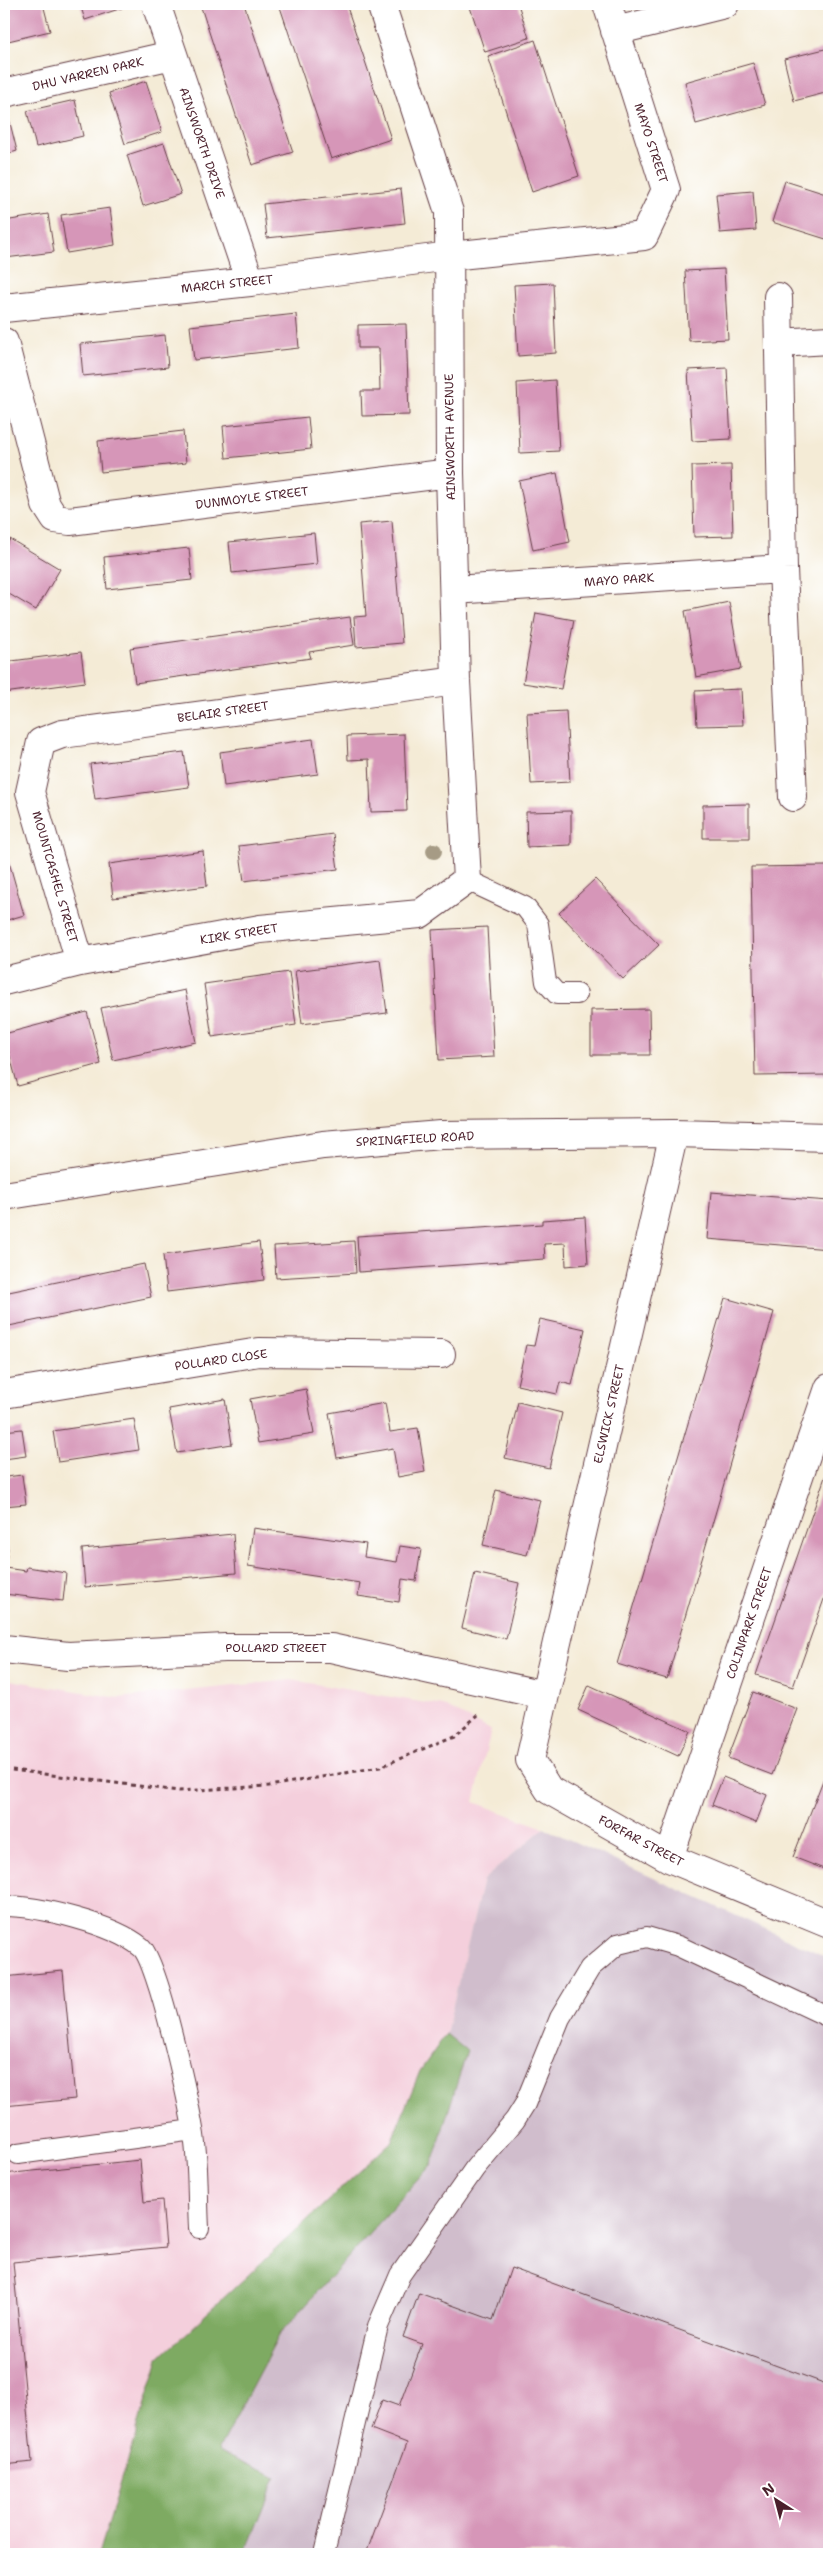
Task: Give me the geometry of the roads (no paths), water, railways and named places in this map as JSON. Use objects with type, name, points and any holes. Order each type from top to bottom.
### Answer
[{"type":"street","name":"AINSWORTH DRIVE","points":[[156,4],[250,282]]},
{"type":"street","name":"AINSWORTH AVENUE","points":[[381,4],[449,212],[450,473],[456,681],[467,880]]},
{"type":"street","name":"MAYO STREET","points":[[450,256],[644,236],[666,190],[607,4]]},
{"type":"street","points":[[615,31],[725,4]]},
{"type":"street","name":"DHU VARREN PARK","points":[[4,94],[172,55]]},
{"type":"street","name":"MARCH STREET","points":[[4,308],[250,282],[450,256]]},
{"type":"street","points":[[778,297],[783,569],[792,797]]},
{"type":"street","points":[[779,343],[829,340]]},
{"type":"street","name":"DUNMOYLE STREET","points":[[4,342],[46,505],[55,520],[80,520],[450,473]]},
{"type":"street","name":"MAYO PARK","points":[[454,590],[783,569]]},
{"type":"street","name":"BELAIR STREET","points":[[30,792],[41,742],[62,734],[456,681]]},
{"type":"street","name":"MOUNTCASHEL STREET","points":[[30,792],[80,962]]},
{"type":"street","name":"KIRK STREET","points":[[4,981],[80,962],[260,929],[420,914],[467,880]]},
{"type":"street","name":"SPRINGFIELD ROAD","points":[[4,1196],[323,1145],[441,1135],[674,1133],[829,1137]]},
{"type":"street","name":"ELSWICK STREET","points":[[544,1695],[674,1133]]},
{"type":"street","name":"POLLARD CLOSE","points":[[4,1394],[259,1352],[441,1354]]},
{"type":"street","name":"COLINPARK STREET","points":[[668,1858],[829,1388]]},
{"type":"street","name":"POLLARD STREET","points":[[4,1649],[68,1656],[225,1648],[330,1648],[544,1695]]},
{"type":"street","name":"FORFAR STREET","points":[[544,1695],[530,1760],[549,1790],[668,1858],[829,1924]]},
{"type":"lane","points":[[467,880],[525,907],[538,924],[546,982],[557,994],[577,994]]},
{"type":"lane","points":[[4,1906],[27,1906],[111,1929],[142,1947],[158,1982],[193,2130],[199,2228]]},
{"type":"lane","points":[[324,2554],[378,2326],[400,2275],[475,2168],[515,2120],[535,2082],[560,2018],[590,1968],[618,1944],[647,1937],[678,1946],[829,2018]]},
{"type":"lane","points":[[18,2154],[193,2130]]}]
